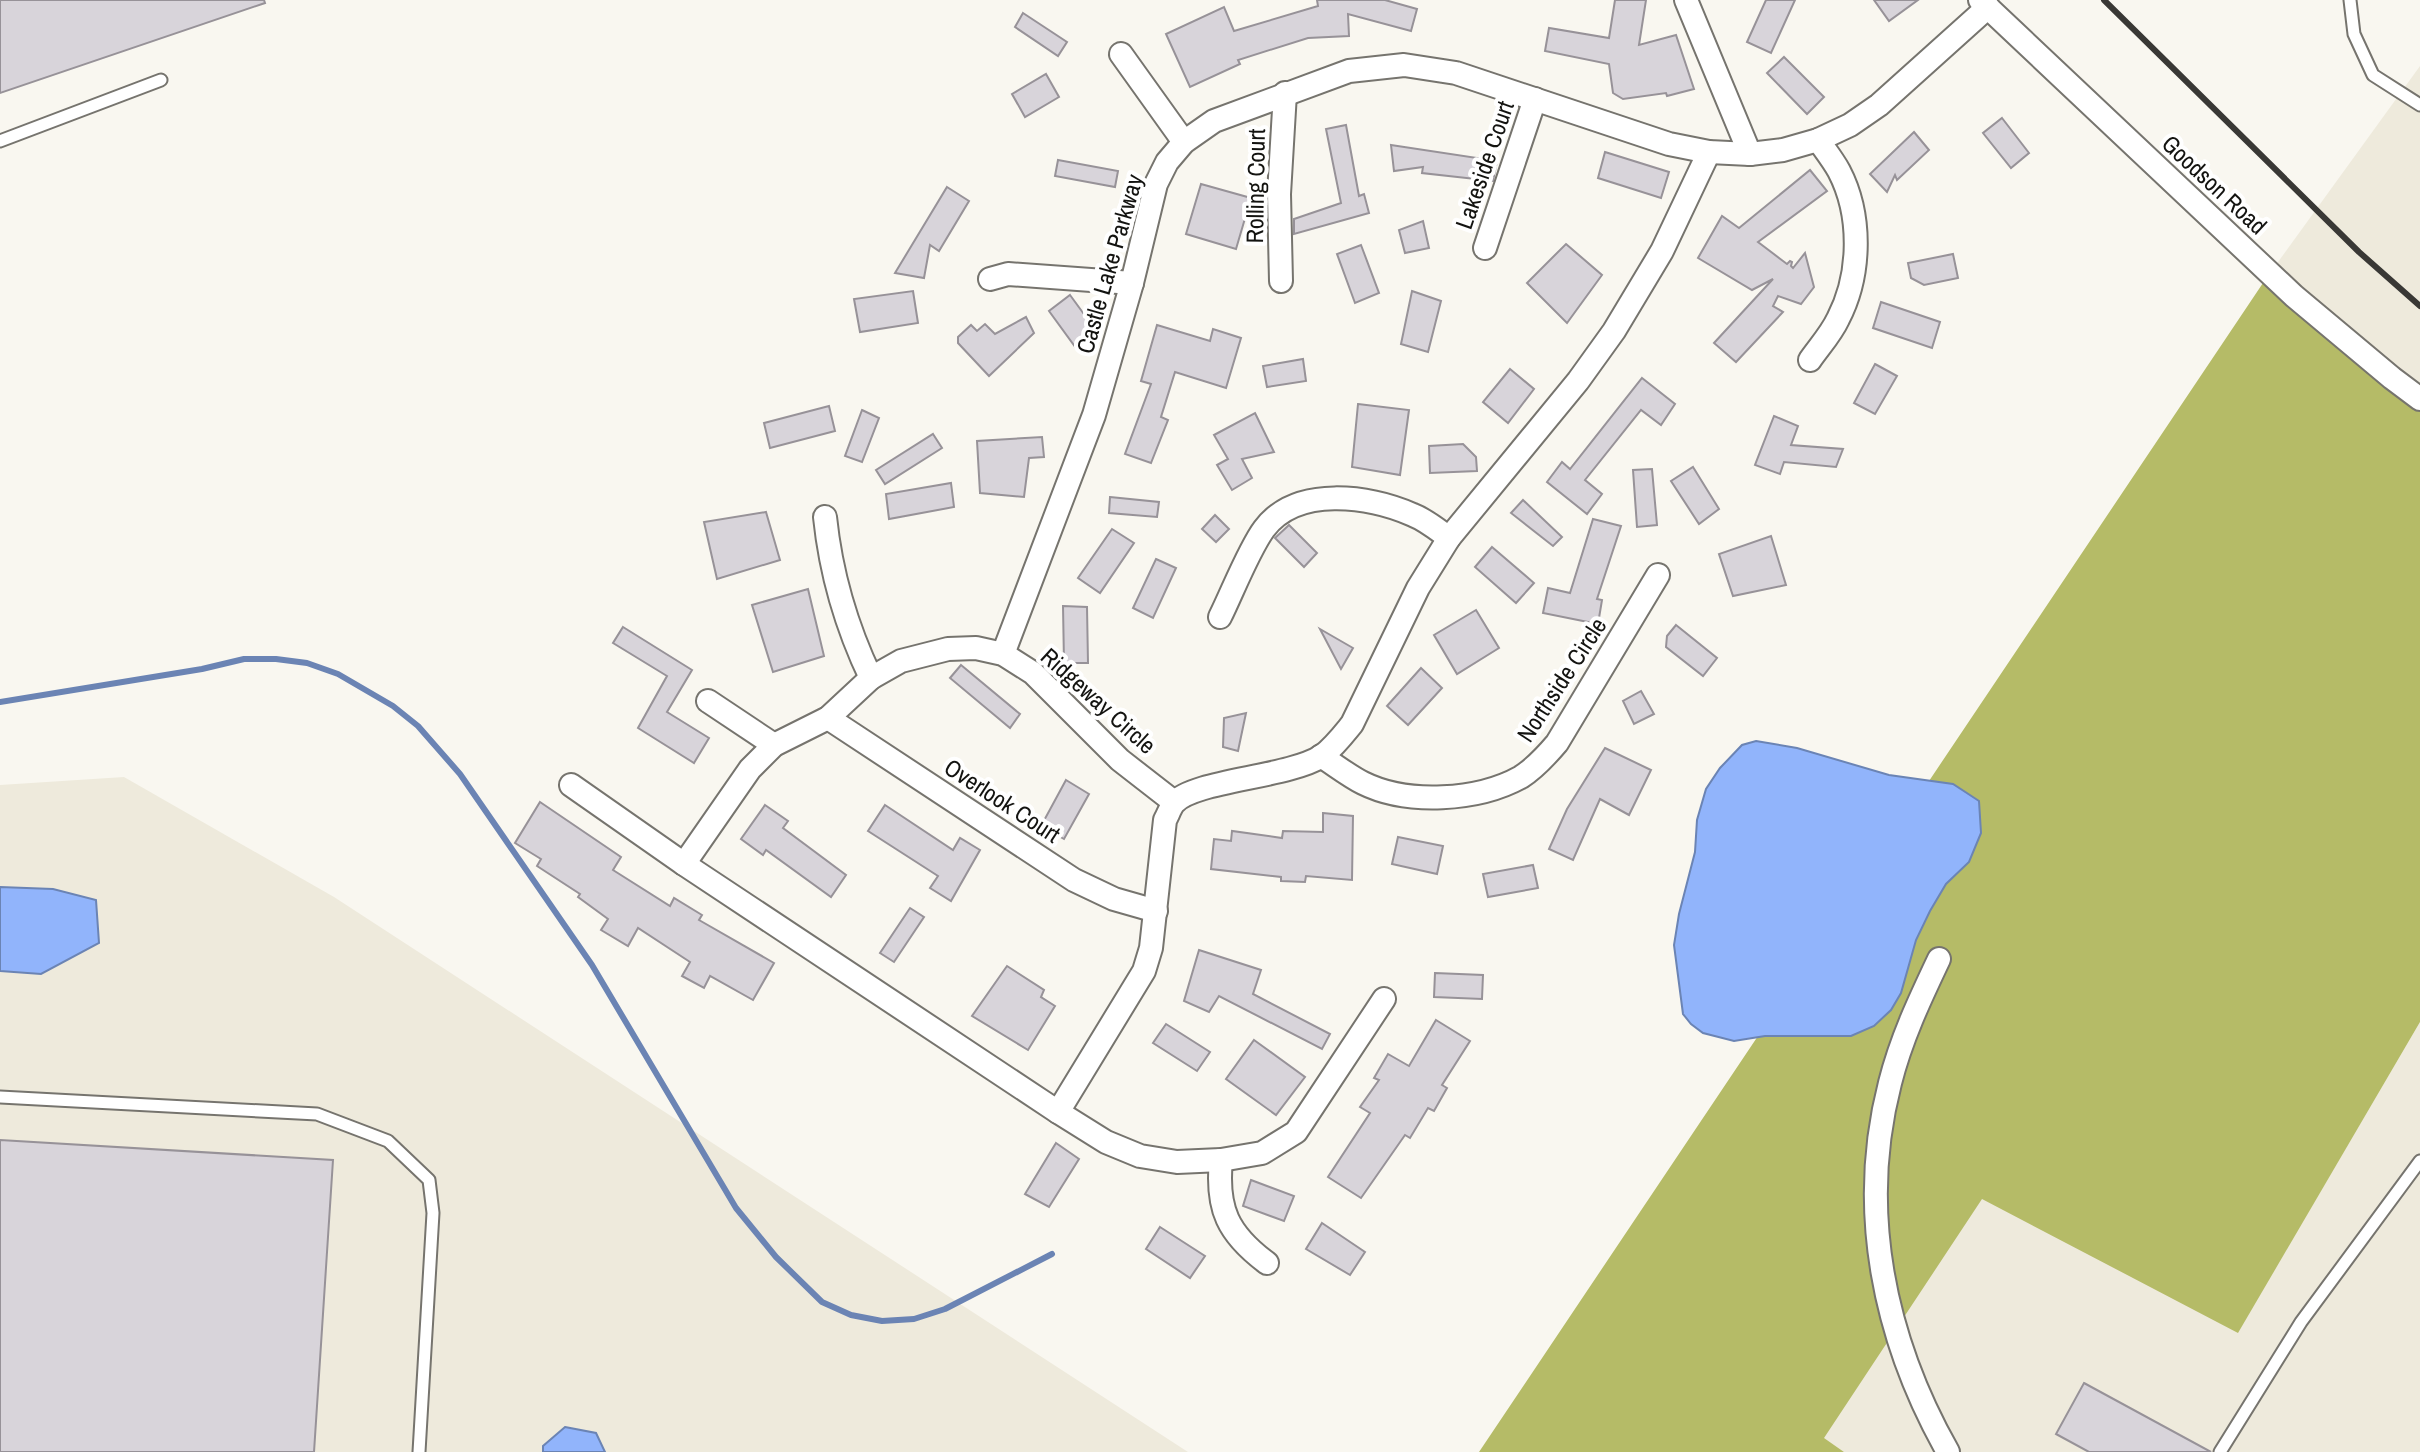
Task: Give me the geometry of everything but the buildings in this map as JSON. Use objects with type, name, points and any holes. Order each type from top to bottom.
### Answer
[{"type":"street","points":[[1686,0],[1750,154]]},
{"type":"street","name":"Castle Lake Parkway","points":[[1003,654],[1094,415],[1132,283],[1156,184],[1167,162],[1184,142],[1214,121],[1349,71],[1404,65],[1456,73],[1669,144],[1709,152],[1750,154],[1783,150],[1818,140],[1850,125],[1879,105],[1984,4]]},
{"type":"street","name":"Goodson Road","points":[[1984,4],[2294,296],[2420,399]]},
{"type":"street","points":[[1121,54],[1184,142]]},
{"type":"street","name":"Rolling Court","points":[[1281,281],[1279,194],[1285,93]]},
{"type":"street","name":"Lakeside Court","points":[[1485,248],[1535,99]]},
{"type":"street","points":[[1810,360],[1838,320],[1848,294],[1855,261],[1855,230],[1849,196],[1838,170],[1818,140]]},
{"type":"street","points":[[1058,1112],[1144,971],[1151,948],[1165,820],[1174,802],[1191,792],[1292,769],[1321,756],[1338,742],[1352,724],[1418,588],[1449,538],[1578,381],[1614,331],[1662,251],[1709,152]]},
{"type":"street","points":[[990,279],[1008,274],[1132,283]]},
{"type":"street","points":[[1220,617],[1263,530],[1278,515],[1298,504],[1338,498],[1378,502],[1416,516],[1449,538]]},
{"type":"street","points":[[825,517],[838,596],[853,640],[871,678]]},
{"type":"street","name":"Northside Circle","points":[[1321,756],[1365,784],[1416,798],[1468,795],[1521,777],[1540,763],[1557,743],[1658,575]]},
{"type":"street","name":"Ridgeway Circle","points":[[684,864],[750,769],[774,745],[828,718],[871,678],[901,661],[948,649],[976,648],[1003,654],[1033,673],[1120,760],[1174,802]]},
{"type":"street","points":[[708,701],[774,745]]},
{"type":"street","name":"Overlook Court","points":[[828,718],[1074,880],[1114,899],[1156,911]]},
{"type":"street","points":[[571,785],[684,864],[1058,1112],[1106,1142],[1140,1156],[1177,1162],[1221,1160],[1262,1153],[1296,1132],[1384,999]]},
{"type":"street","points":[[1939,959],[1910,1019],[1889,1084],[1878,1150],[1876,1218],[1883,1285],[1900,1350],[1925,1412],[1948,1452]]},
{"type":"street","points":[[1221,1160],[1218,1188],[1226,1220],[1244,1246],[1267,1263]]},
{"type":"lane","points":[[2350,0],[2354,34],[2373,75],[2420,105]]},
{"type":"lane","points":[[0,141],[161,80]]},
{"type":"lane","points":[[0,1097],[317,1114],[388,1141],[429,1180],[433,1213],[419,1452]]},
{"type":"lane","points":[[2220,1452],[2301,1322],[2420,1161]]},
{"type":"shaded area","points":[[2420,66],[2420,398],[2265,280]]},
{"type":"shaded area","points":[[124,777],[334,897],[1188,1452],[0,1452],[0,785]]},
{"type":"shaded area","points":[[2420,1022],[2420,1452],[1844,1452],[1823,1438],[1982,1198],[2238,1332]]},
{"type":"green space","points":[[2265,280],[2420,398],[2420,1022],[2238,1333],[1982,1199],[1824,1438],[1844,1452],[1479,1452]]},
{"type":"water","points":[[1756,741],[1797,748],[1889,775],[1953,784],[1979,801],[1981,833],[1969,862],[1946,884],[1930,911],[1916,940],[1901,993],[1891,1010],[1874,1026],[1851,1036],[1765,1036],[1734,1041],[1703,1033],[1683,1014],[1674,945],[1695,852],[1697,820],[1706,789],[1720,768],[1742,745]]},
{"type":"water","points":[[0,887],[53,889],[96,900],[99,943],[41,974],[0,971]]},
{"type":"water","points":[[565,1427],[596,1433],[605,1452],[543,1452],[543,1446]]},
{"type":"waterway","points":[[0,702],[202,669],[244,659],[307,663],[338,674],[393,706],[418,726],[460,774],[592,965],[736,1208],[776,1257],[822,1302],[851,1315],[882,1321],[914,1319],[945,1309],[1052,1254]]},
{"type":"railway","points":[[2104,0],[2359,252],[2420,306]]}]
